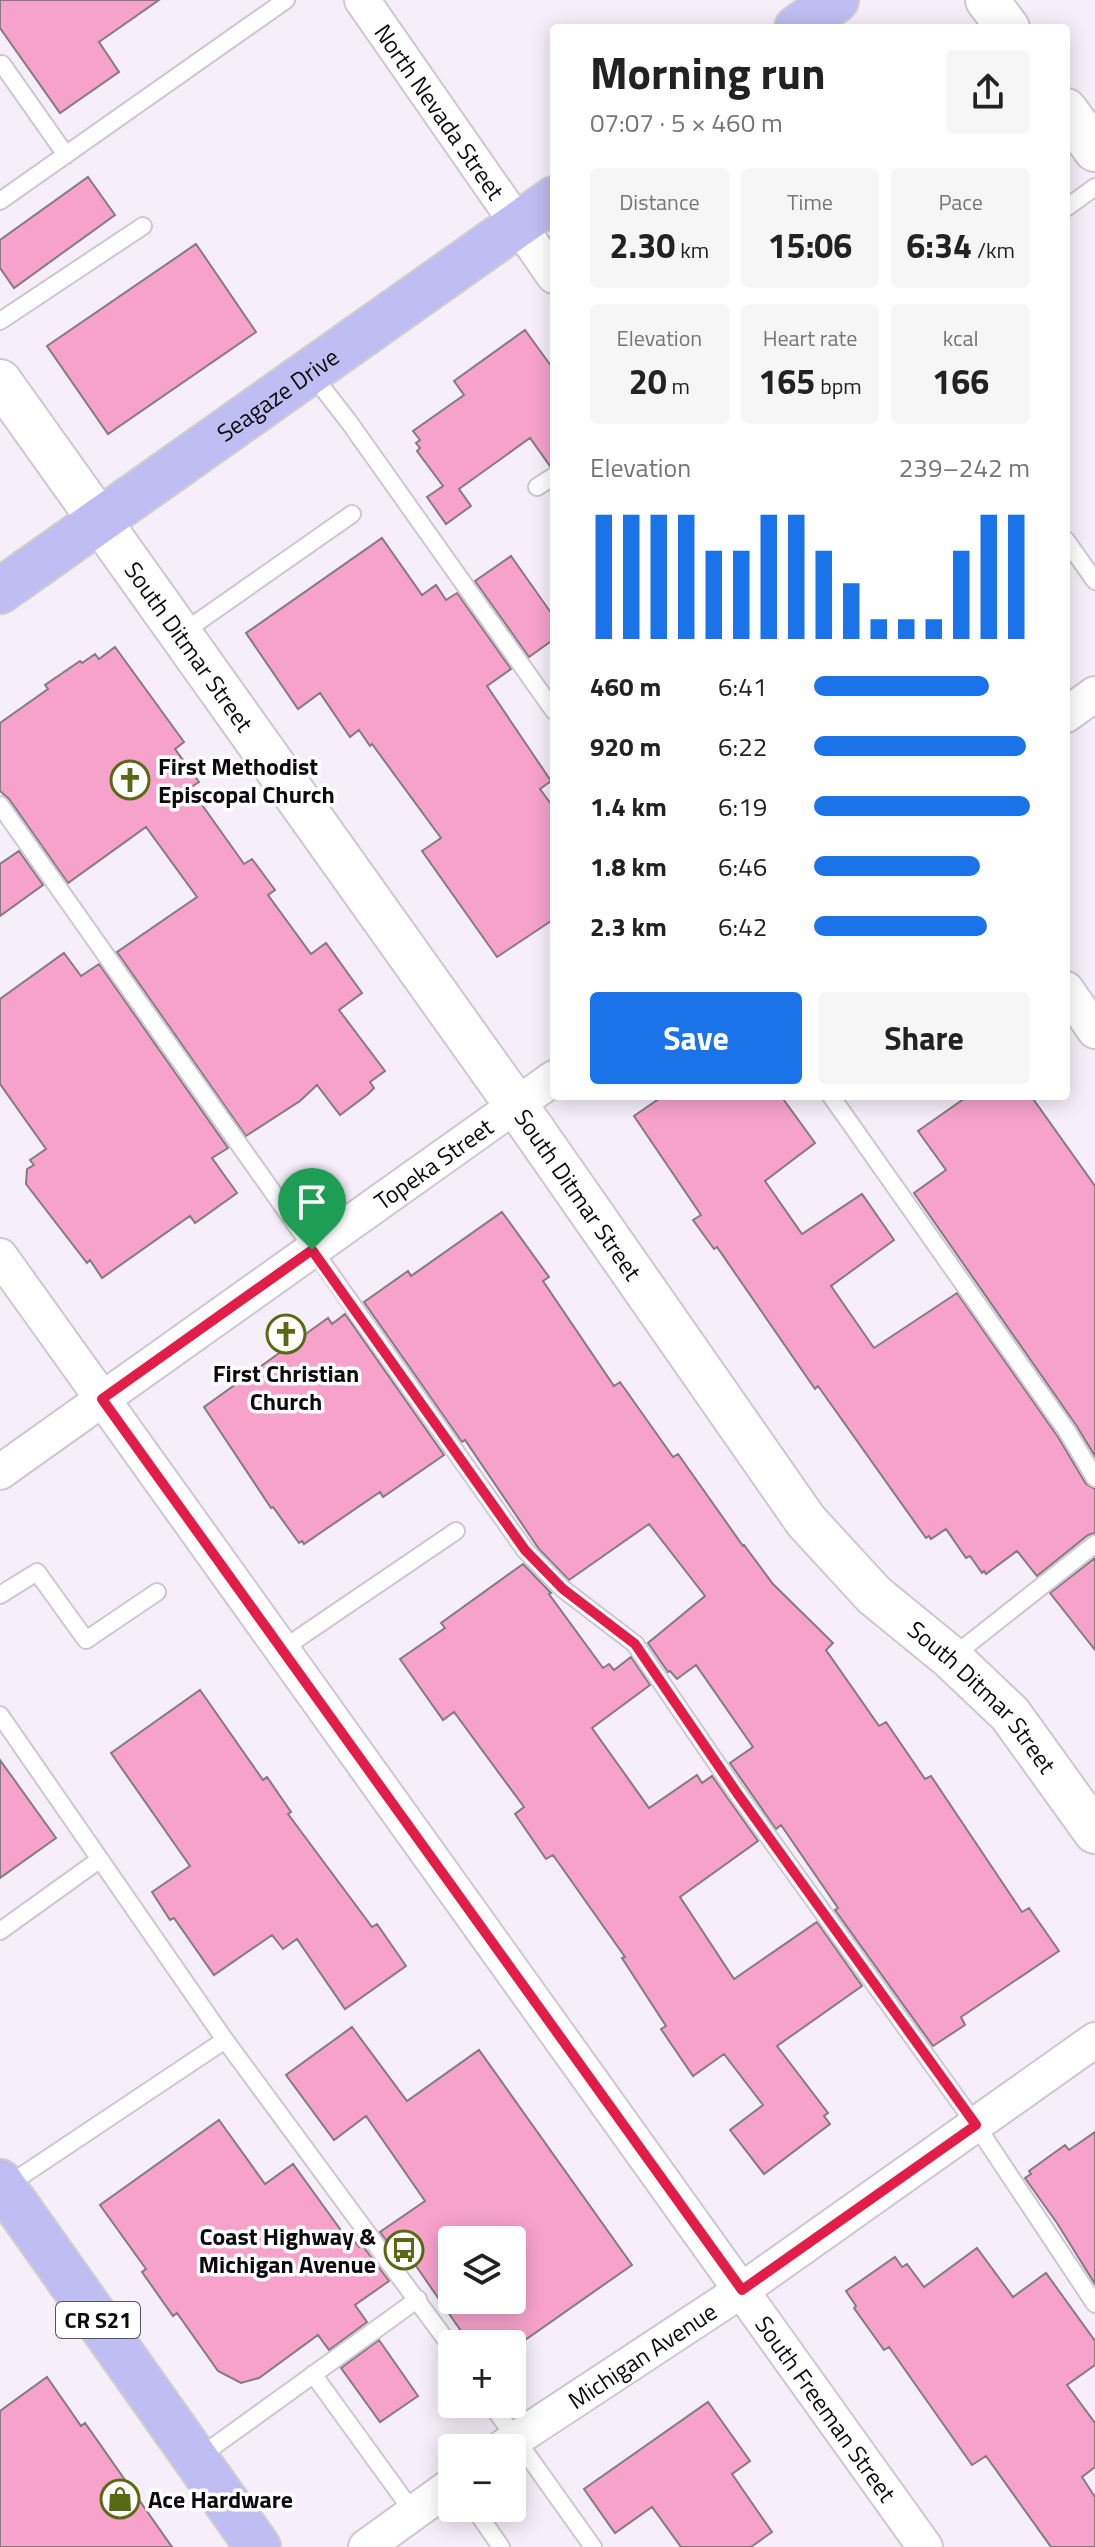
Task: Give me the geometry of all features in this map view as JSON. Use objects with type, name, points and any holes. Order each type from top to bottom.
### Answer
[{"type":"main road","points":[[803,24],[836,0]]},
{"type":"main road","name":"Seagaze Drive","points":[[0,591],[550,202]]},
{"type":"main road","name":"CR S21","points":[[2,2185],[258,2547]]},
{"type":"street","name":"North Nevada Street","points":[[362,0],[550,270]]},
{"type":"street","points":[[987,0],[1005,24]]},
{"type":"street","points":[[1070,116],[1095,150]]},
{"type":"street","name":"South Ditmar Street","points":[[0,381],[516,1105],[806,1521],[874,1595],[951,1658],[1010,1714],[1095,1832]]},
{"type":"street","points":[[1070,712],[1095,694]]},
{"type":"street","points":[[1070,995],[1095,1031]]},
{"type":"street","name":"Topeka Street","points":[[0,1472],[550,1081]]},
{"type":"street","name":"South Freeman Street","points":[[0,1256],[925,2547]]},
{"type":"street","name":"Michigan Avenue","points":[[522,2434],[742,2290],[1095,2040]]},
{"type":"street","points":[[366,2547],[438,2495]]},
{"type":"lane","points":[[0,201],[286,0]]},
{"type":"lane","points":[[2,64],[66,155]]},
{"type":"lane","points":[[1070,205],[1095,187]]},
{"type":"lane","points":[[0,321],[143,226]]},
{"type":"lane","points":[[310,372],[349,422],[550,705]]},
{"type":"lane","points":[[537,487],[550,479]]},
{"type":"lane","points":[[180,634],[352,514]]},
{"type":"lane","points":[[1070,546],[1095,581]]},
{"type":"lane","points":[[0,805],[525,1550],[563,1589],[635,1644],[737,1793],[976,2125],[1095,2304]]},
{"type":"lane","points":[[834,1100],[1067,1431],[1095,1478]]},
{"type":"lane","points":[[281,1650],[456,1531]]},
{"type":"lane","points":[[951,1658],[1095,1544]]},
{"type":"lane","points":[[0,1595],[37,1572],[86,1640],[157,1592]]},
{"type":"lane","points":[[0,1715],[225,2040],[440,2330]]},
{"type":"lane","points":[[0,1931],[99,1860]]},
{"type":"lane","points":[[2,2185],[225,2040]]},
{"type":"lane","points":[[197,2458],[418,2299]]},
{"type":"lane","points":[[313,2374],[413,2512]]},
{"type":"lane","points":[[526,2465],[593,2547]]},
{"type":"lane","points":[[484,2522],[501,2547]]},
{"type":"building","points":[[0,0],[159,0],[99,42],[119,72],[60,113],[0,28]]},
{"type":"building","points":[[88,177],[115,215],[14,288],[0,268],[0,240]]},
{"type":"building","points":[[196,244],[256,332],[108,434],[47,346]]},
{"type":"building","points":[[525,330],[550,364],[550,466],[530,438],[459,489],[471,506],[446,524],[427,497],[443,486],[417,451],[420,448],[416,443],[420,440],[413,431],[464,395],[454,381]]},
{"type":"building","points":[[382,538],[422,595],[436,585],[446,600],[457,593],[511,669],[487,686],[550,780],[540,789],[550,803],[550,922],[497,957],[422,851],[441,838],[372,744],[370,746],[359,730],[350,737],[320,693],[298,709],[246,633]]},
{"type":"building","points":[[511,556],[550,611],[550,642],[529,657],[475,581]]},
{"type":"building","points":[[115,647],[184,742],[175,749],[199,782],[190,788],[244,864],[252,859],[275,890],[268,895],[311,954],[326,943],[362,993],[339,1010],[385,1071],[370,1082],[374,1088],[368,1094],[340,1115],[317,1085],[300,1101],[246,1136],[117,952],[197,897],[146,827],[68,883],[9,799],[0,791],[0,723],[48,689],[45,685],[80,661],[82,663],[95,654],[99,659]]},
{"type":"building","points":[[19,851],[43,885],[0,916],[0,864]]},
{"type":"building","points":[[64,953],[81,976],[99,964],[228,1148],[212,1158],[237,1193],[195,1223],[190,1216],[102,1278],[26,1184],[27,1169],[34,1165],[30,1160],[46,1149],[0,1084],[0,999]]},
{"type":"building","points":[[657,1100],[784,1100],[815,1143],[765,1181],[802,1234],[862,1194],[894,1240],[831,1286],[874,1348],[957,1293],[1058,1437],[1086,1484],[1095,1489],[1095,1533],[1088,1535],[1037,1576],[1017,1551],[986,1574],[970,1556],[966,1558],[946,1529],[931,1539],[929,1536],[926,1538],[818,1386],[815,1389],[717,1247],[714,1249],[693,1220],[701,1215],[634,1116]]},
{"type":"building","points":[[962,1100],[1034,1100],[1095,1186],[1095,1456],[914,1193],[946,1170],[918,1131]]},
{"type":"building","points":[[502,1212],[549,1277],[543,1281],[614,1386],[620,1382],[673,1457],[678,1454],[773,1584],[833,1643],[826,1650],[879,1726],[886,1722],[925,1779],[931,1776],[1022,1912],[1029,1908],[1059,1951],[961,2017],[965,2025],[933,2046],[835,1910],[838,1908],[781,1825],[776,1829],[730,1763],[753,1747],[696,1665],[677,1679],[668,1672],[648,1643],[705,1596],[649,1524],[569,1580],[539,1549],[465,1440],[462,1442],[364,1302],[408,1271],[411,1276]]},
{"type":"building","points":[[345,1314],[444,1455],[383,1497],[380,1492],[304,1544],[302,1541],[299,1543],[271,1508],[204,1407],[328,1318],[332,1324]]},
{"type":"building","points":[[1095,1558],[1095,1650],[1050,1593]]},
{"type":"building","points":[[523,1564],[551,1593],[603,1668],[609,1664],[614,1670],[631,1657],[650,1685],[592,1728],[649,1808],[697,1775],[702,1783],[712,1776],[758,1841],[680,1897],[734,1979],[817,1922],[862,1986],[777,2046],[828,2113],[824,2116],[830,2124],[764,2174],[730,2130],[763,2105],[724,2054],[693,2076],[661,2029],[666,2026],[622,1958],[625,1957],[553,1855],[546,1859],[515,1814],[524,1807],[454,1712],[443,1720],[400,1659],[445,1628],[441,1623]]},
{"type":"building","points":[[200,1690],[263,1780],[267,1777],[291,1812],[288,1814],[372,1927],[377,1924],[406,1966],[345,2009],[297,1939],[283,1949],[272,1935],[214,1975],[152,1892],[190,1866],[111,1753]]},
{"type":"building","points":[[0,1760],[56,1838],[0,1878]]},
{"type":"building","points":[[352,2027],[407,2101],[479,2050],[632,2265],[526,2339],[526,2330],[460,2330],[449,2314],[526,2314],[526,2226],[438,2226],[438,2298],[414,2263],[407,2268],[380,2232],[425,2201],[366,2116],[334,2140],[286,2075]]},
{"type":"building","points":[[219,2120],[265,2184],[293,2164],[348,2240],[351,2237],[359,2247],[362,2245],[389,2281],[355,2305],[367,2322],[329,2350],[318,2335],[259,2378],[241,2383],[218,2371],[177,2313],[173,2316],[142,2272],[146,2269],[100,2205]]},
{"type":"building","points":[[1095,2132],[1095,2284],[1025,2178],[1031,2174],[1029,2171],[1065,2145],[1069,2150]]},
{"type":"building","points":[[977,2248],[1013,2297],[1046,2273],[1095,2341],[1095,2365],[1067,2385],[1095,2423],[1095,2467],[1082,2477],[1095,2497],[1095,2547],[1051,2547],[986,2456],[972,2465],[889,2347],[884,2350],[854,2308],[856,2306],[846,2291],[895,2257],[902,2267],[907,2264],[924,2287]]},
{"type":"building","points":[[379,2340],[418,2396],[380,2422],[341,2368]]},
{"type":"building","points":[[47,2377],[81,2426],[85,2423],[172,2547],[0,2547],[0,2411]]},
{"type":"building","points":[[708,2402],[750,2461],[732,2474],[772,2532],[751,2547],[681,2547],[652,2507],[615,2533],[584,2489]]},
{"type":"place","name":"First Methodist Episcopal Church","points":[[130,780]]},
{"type":"place","name":"First Christian Church","points":[[286,1334]]},
{"type":"place","name":"Coast Highway & Michigan Avenue","points":[[404,2250]]},
{"type":"place","name":"Ace Hardware","points":[[120,2499]]},
{"type":"route","points":[[312,1250],[525,1550],[563,1589],[635,1644],[737,1793],[976,2125],[742,2290],[102,1399],[312,1250]]}]
